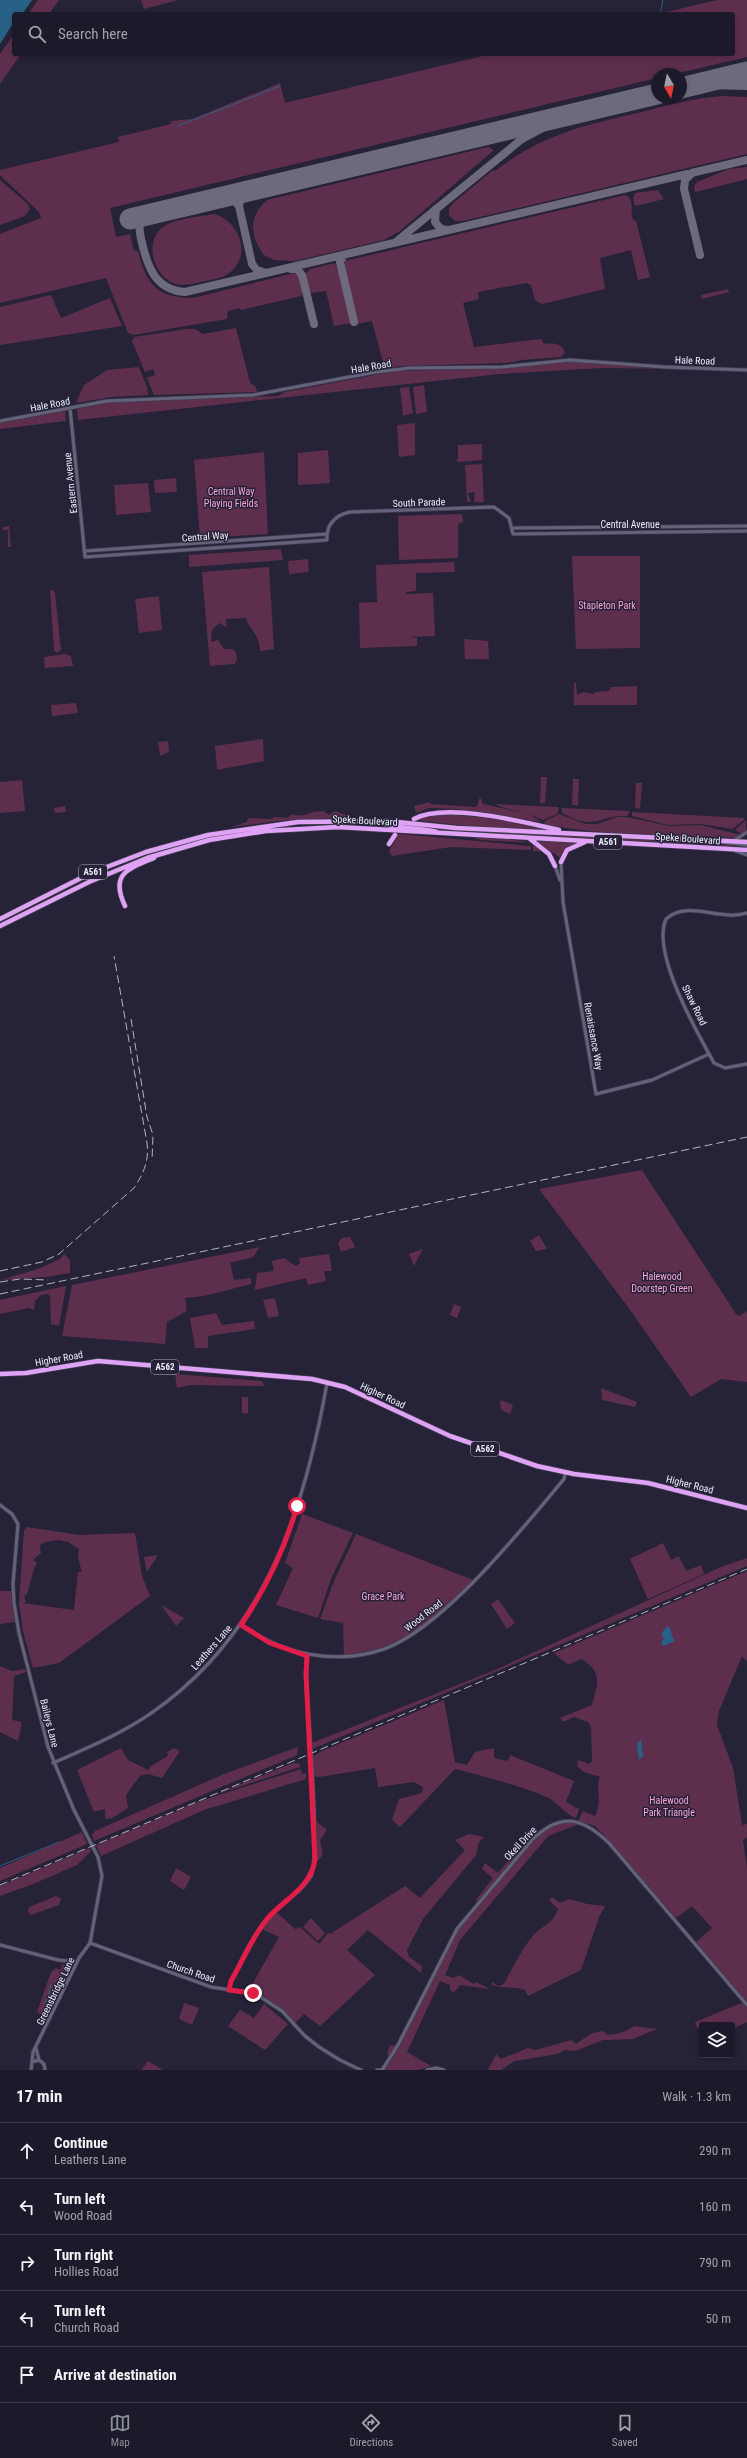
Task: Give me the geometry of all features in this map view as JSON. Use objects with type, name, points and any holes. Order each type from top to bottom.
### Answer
[{"type":"highway","points":[[414,818],[439,811],[507,819],[570,833]]},
{"type":"highway","name":"Speke Boulevard","points":[[0,919],[91,873],[146,852],[208,837],[298,822],[380,821],[456,828],[747,842]]},
{"type":"highway","name":"A561","points":[[380,821],[387,825],[429,829],[442,834]]},
{"type":"highway","name":"Speke Boulevard","points":[[208,837],[299,828],[338,827],[747,850]]},
{"type":"highway","points":[[389,844],[395,835]]},
{"type":"highway","points":[[528,837],[549,854],[555,866]]},
{"type":"highway","points":[[561,862],[567,850],[589,840]]},
{"type":"highway","points":[[124,906],[118,888],[121,878],[127,870],[192,841]]},
{"type":"highway","name":"Speke Boulevard","points":[[0,926],[116,869],[192,841]]},
{"type":"highway","name":"Higher Road","points":[[0,1374],[26,1373],[83,1362],[104,1361],[304,1378],[328,1382],[360,1393],[450,1436],[536,1466],[565,1473],[648,1483],[747,1508]]},
{"type":"street","name":"Hale Road","points":[[0,421],[107,401],[267,394],[376,372],[410,368],[502,367],[570,360],[658,367],[747,370]]},
{"type":"street","name":"Eastern Avenue","points":[[70,408],[85,557]]},
{"type":"street","name":"South Parade","points":[[327,534],[328,528],[335,518],[350,512],[488,507],[504,512],[513,528]]},
{"type":"street","name":"Central Avenue","points":[[747,526],[513,528],[513,534],[747,531]]},
{"type":"street","name":"Central Way","points":[[85,552],[327,534],[327,540],[85,557]]},
{"type":"street","points":[[733,841],[747,832]]},
{"type":"street","name":"A561","points":[[710,840],[714,843],[747,845]]},
{"type":"street","points":[[730,849],[747,855]]},
{"type":"street","name":"Renaissance Way","points":[[561,862],[561,881],[596,1094],[652,1080],[709,1054]]},
{"type":"street","points":[[555,866],[561,881]]},
{"type":"street","name":"Shaw Road","points":[[747,913],[732,915],[680,911],[666,920],[663,926],[662,943],[669,972],[714,1063],[725,1068],[747,1064]]},
{"type":"street","name":"Leathers Lane","points":[[53,1763],[114,1736],[162,1705],[198,1675],[241,1625],[269,1578],[287,1537],[319,1428],[328,1382]]},
{"type":"street","name":"Wood Road","points":[[241,1625],[270,1643],[307,1656],[346,1656],[366,1654],[385,1649],[412,1635],[450,1603],[498,1556],[564,1479],[565,1473]]},
{"type":"street","name":"Baileys Lane","points":[[0,1505],[12,1514],[18,1524],[13,1584],[14,1603],[24,1655],[53,1763],[98,1857],[102,1872],[101,1889],[90,1943]]},
{"type":"street","points":[[229,1990],[231,1981],[260,1928],[275,1911],[299,1891],[314,1869],[314,1831],[306,1674],[307,1656]]},
{"type":"street","name":"Okell Drive","points":[[383,2070],[398,2045],[457,1929],[532,1840],[546,1828],[562,1822],[586,1825],[609,1843],[747,2006]]},
{"type":"street","name":"Church Road","points":[[90,1943],[197,1982],[229,1990],[253,1993],[282,2011],[305,2036],[319,2047],[340,2060],[361,2070]]},
{"type":"street","name":"Greensbridge Lane","points":[[30,2070],[33,2052],[77,1962],[90,1943]]},
{"type":"street","points":[[0,1946],[58,1960],[77,1962]]},
{"type":"street","points":[[36,2048],[39,2060],[44,2064],[45,2070]]},
{"type":"street","points":[[32,2062],[39,2060]]},
{"type":"street","points":[[427,2070],[436,2068],[444,2070]]},
{"type":"street","points":[[377,2070],[383,2070]]},
{"type":"green space","points":[[38,0],[59,0],[50,12],[29,12]]},
{"type":"green space","points":[[141,0],[178,0],[144,9]]},
{"type":"green space","points":[[717,0],[747,0],[747,57],[687,71],[687,68],[651,68],[651,79],[110,208],[116,237],[130,234],[134,251],[138,251],[149,280],[162,292],[170,295],[193,298],[294,273],[299,277],[303,286],[301,296],[241,310],[240,308],[228,311],[227,319],[133,335],[128,333],[106,278],[0,303],[0,234],[41,218],[39,212],[0,175],[0,170],[119,142],[118,137],[171,124],[171,121],[192,119],[280,83],[285,103],[483,56],[735,56],[735,12],[666,12]]},
{"type":"green space","points":[[12,37],[12,56],[20,56],[0,84],[0,54]]},
{"type":"green space","points":[[723,96],[747,97],[747,154],[463,221],[455,221],[449,215],[449,208],[452,204],[493,170],[495,171],[513,158],[548,139],[582,127],[674,104],[687,104],[687,101]]},
{"type":"green space","points":[[488,147],[494,150],[400,231],[384,240],[295,261],[274,260],[264,255],[256,241],[253,227],[254,220],[261,206],[267,200]]},
{"type":"green space","points":[[747,167],[747,179],[695,192],[694,187],[697,182],[729,169]]},
{"type":"green space","points":[[0,180],[27,203],[30,209],[25,216],[0,225]]},
{"type":"green space","points":[[658,190],[664,199],[635,206],[633,198],[635,193]]},
{"type":"green space","points":[[625,195],[631,202],[632,217],[633,220],[636,221],[650,277],[638,280],[631,250],[600,258],[605,289],[542,304],[535,300],[531,285],[526,283],[478,292],[479,299],[463,303],[474,347],[541,339],[544,344],[560,345],[565,353],[561,357],[522,360],[506,363],[400,366],[385,369],[372,321],[357,324],[346,276],[345,261]]},
{"type":"green space","points":[[214,214],[223,218],[230,224],[240,239],[240,257],[236,266],[226,275],[211,280],[182,285],[168,280],[161,274],[153,257],[154,239],[159,231],[166,225],[177,221]]},
{"type":"green space","points":[[335,263],[340,275],[352,323],[334,326],[326,291],[311,293],[305,275],[310,269]]},
{"type":"green space","points":[[728,289],[729,292],[702,299],[701,295]]},
{"type":"green space","points":[[51,295],[61,318],[110,298],[122,326],[0,345],[0,307]]},
{"type":"green space","points":[[236,328],[250,383],[256,387],[257,392],[154,395],[147,378],[155,375],[153,369],[145,372],[132,341],[134,337],[187,329],[195,329],[203,334]]},
{"type":"green space","points":[[565,361],[686,369],[601,368],[500,374],[78,420],[77,409],[113,402],[278,396],[285,392],[396,371],[509,368]]},
{"type":"green space","points":[[139,367],[147,387],[148,395],[111,397],[76,403],[84,385],[107,370]]},
{"type":"green space","points":[[424,385],[427,412],[416,414],[413,387]]},
{"type":"green space","points":[[409,387],[413,413],[403,416],[400,388]]},
{"type":"green space","points":[[65,411],[66,421],[0,429],[0,423]]},
{"type":"green space","points":[[415,423],[415,455],[399,457],[397,425]]},
{"type":"green space","points":[[482,444],[482,460],[459,462],[456,460],[458,458],[458,445]]},
{"type":"green space","points":[[328,450],[330,483],[298,485],[298,453]]},
{"type":"green space","name":"Central Way Playing Fields","points":[[264,452],[268,534],[200,538],[194,460]]},
{"type":"green space","points":[[482,464],[484,502],[474,502],[475,492],[468,493],[471,502],[467,502],[465,465]]},
{"type":"green space","points":[[176,478],[177,492],[155,493],[154,480]]},
{"type":"green space","points":[[148,483],[151,512],[116,515],[114,485]]},
{"type":"green space","points":[[462,514],[463,522],[458,524],[458,558],[399,560],[398,516]]},
{"type":"green space","points":[[9,526],[11,547],[8,547],[8,530],[3,530],[3,527]]},
{"type":"green space","points":[[281,549],[283,560],[189,567],[189,555]]},
{"type":"green space","name":"Stapleton Park","points":[[572,556],[640,556],[640,648],[576,649]]},
{"type":"green space","points":[[308,559],[309,572],[289,574],[288,561]]},
{"type":"green space","points":[[454,562],[455,572],[416,573],[416,591],[406,592],[406,594],[433,593],[435,636],[408,637],[417,638],[417,646],[360,648],[359,603],[377,602],[376,565]]},
{"type":"green space","points":[[269,567],[274,649],[260,651],[258,639],[248,624],[246,618],[226,619],[227,627],[219,623],[212,630],[211,642],[218,640],[224,649],[233,649],[237,655],[237,660],[235,664],[210,666],[202,572]]},
{"type":"green space","points":[[50,590],[53,590],[55,593],[61,650],[57,653],[54,650]]},
{"type":"green space","points":[[159,596],[162,630],[139,633],[135,599]]},
{"type":"green space","points":[[464,639],[488,641],[489,659],[465,659]]},
{"type":"green space","points":[[65,654],[71,656],[73,666],[45,668],[44,657]]},
{"type":"green space","points":[[574,683],[576,683],[577,695],[583,692],[594,694],[595,692],[609,691],[611,687],[637,686],[637,705],[574,705]]},
{"type":"green space","points":[[76,703],[78,713],[52,716],[51,705]]},
{"type":"green space","points":[[263,739],[264,761],[217,770],[215,746]]},
{"type":"green space","points":[[168,741],[169,752],[160,756],[158,742]]},
{"type":"green space","points":[[541,777],[547,777],[545,803],[540,803]]},
{"type":"green space","points":[[573,779],[579,779],[578,805],[572,805]]},
{"type":"green space","points":[[22,780],[25,811],[0,813],[0,782]]},
{"type":"green space","points":[[636,783],[642,783],[640,809],[635,808]]},
{"type":"green space","points":[[480,797],[483,804],[529,814],[542,822],[458,809],[429,808],[416,813],[414,806],[430,802],[430,804],[474,807],[477,806]]},
{"type":"green space","points":[[494,804],[558,807],[559,810],[557,814],[543,820]]},
{"type":"green space","points":[[65,806],[66,812],[55,813],[54,808]]},
{"type":"green space","points":[[562,808],[630,812],[627,816],[617,816],[590,822],[574,819],[562,813]]},
{"type":"green space","points":[[323,811],[329,815],[335,811],[351,817],[279,821],[231,827],[247,822],[248,818],[288,818],[291,814],[305,815]]},
{"type":"green space","points":[[632,812],[744,818],[744,820],[732,829],[700,824],[668,825],[632,816]]},
{"type":"green space","points":[[439,814],[491,818],[553,831],[457,825],[415,820]]},
{"type":"green space","points":[[559,814],[586,824],[597,824],[617,817],[627,817],[669,826],[700,825],[741,835],[735,838],[615,833],[544,824],[545,821]]},
{"type":"green space","points":[[746,820],[746,831],[743,834],[735,830]]},
{"type":"green space","points":[[430,826],[744,846],[744,847],[450,831]]},
{"type":"green space","points":[[399,834],[531,846],[531,850],[451,847],[392,856],[389,851]]},
{"type":"green space","points":[[472,837],[511,839],[528,843],[481,840]]},
{"type":"green space","points":[[532,839],[577,841],[567,849],[561,858]]},
{"type":"green space","points":[[533,845],[539,847],[547,852],[533,851]]},
{"type":"green space","name":"Halewood Doorstep Green","points":[[642,1170],[736,1314],[739,1316],[747,1311],[747,1382],[721,1379],[691,1397],[628,1307],[539,1189]]},
{"type":"green space","points":[[539,1235],[547,1249],[536,1251],[530,1241]]},
{"type":"green space","points":[[350,1237],[355,1247],[341,1252],[338,1243],[342,1238]]},
{"type":"green space","points":[[260,1247],[253,1257],[230,1263],[234,1280],[251,1278],[251,1284],[204,1296],[185,1298],[187,1311],[167,1322],[165,1344],[62,1336],[72,1285]]},
{"type":"green space","points":[[423,1249],[414,1266],[409,1254]]},
{"type":"green space","points":[[64,1254],[70,1260],[70,1273],[45,1277],[0,1280],[38,1269],[60,1259]]},
{"type":"green space","points":[[329,1254],[332,1271],[324,1271],[326,1281],[308,1285],[306,1278],[255,1290],[257,1273],[274,1271],[272,1261],[284,1258],[296,1266],[300,1263],[299,1258]]},
{"type":"green space","points":[[66,1286],[59,1326],[51,1324],[50,1296],[48,1294],[41,1295],[35,1301],[34,1310],[29,1308],[0,1314],[0,1300]]},
{"type":"green space","points":[[275,1298],[279,1316],[268,1318],[263,1300]]},
{"type":"green space","points":[[454,1304],[461,1307],[457,1318],[450,1315]]},
{"type":"green space","points":[[216,1313],[222,1325],[254,1321],[255,1329],[208,1336],[208,1348],[195,1348],[190,1318]]},
{"type":"green space","points":[[175,1374],[262,1381],[264,1386],[190,1385],[177,1388]]},
{"type":"green space","points":[[601,1388],[637,1402],[635,1407],[602,1400]]},
{"type":"green space","points":[[242,1397],[248,1397],[248,1414],[242,1413]]},
{"type":"green space","points":[[500,1400],[513,1405],[510,1414],[501,1410]]},
{"type":"green space","points":[[302,1514],[353,1533],[331,1579],[318,1618],[276,1605],[293,1568],[285,1563]]},
{"type":"green space","points":[[27,1527],[79,1535],[135,1533],[142,1576],[150,1596],[59,1663],[33,1668],[23,1631],[19,1603],[24,1530]],"holes":[[[59,1540],[68,1542],[79,1549],[78,1558],[82,1572],[78,1572],[74,1610],[22,1603],[26,1602],[24,1596],[27,1594],[37,1563],[33,1560],[41,1553],[40,1545],[46,1542]]]},
{"type":"green space","name":"Grace Park","points":[[356,1534],[473,1580],[430,1620],[400,1639],[383,1647],[344,1656],[343,1623],[320,1619],[334,1581]]},
{"type":"green space","points":[[663,1543],[671,1560],[679,1556],[686,1571],[701,1565],[704,1574],[648,1599],[630,1559]]},
{"type":"green space","points":[[158,1555],[147,1572],[144,1557]]},
{"type":"green space","points":[[747,1558],[747,1566],[312,1749],[312,1743],[495,1670],[721,1567]]},
{"type":"green space","name":"Halewood Park Triangle","points":[[747,1571],[747,1662],[742,1656],[719,1711],[717,1725],[733,1768],[742,1825],[747,1824],[747,1837],[743,1840],[747,1869],[747,2002],[696,1942],[712,1928],[692,1906],[676,1918],[595,1826],[578,1821],[583,1811],[595,1816],[599,1799],[598,1786],[600,1777],[584,1772],[577,1766],[578,1760],[589,1764],[592,1761],[591,1727],[588,1722],[574,1717],[563,1722],[560,1718],[592,1705],[596,1691],[597,1679],[593,1669],[581,1659],[568,1665],[554,1653]]},
{"type":"green space","points":[[0,1591],[11,1591],[15,1622],[0,1624]]},
{"type":"green space","points":[[498,1599],[515,1623],[507,1629],[491,1604]]},
{"type":"green space","points":[[161,1605],[184,1618],[176,1626]]},
{"type":"green space","points":[[0,1666],[12,1671],[25,1669],[26,1672],[14,1676],[12,1720],[22,1722],[18,1741],[0,1732]]},
{"type":"green space","points":[[444,1700],[455,1762],[467,1765],[475,1752],[494,1748],[494,1758],[508,1761],[510,1755],[574,1781],[566,1802],[579,1809],[576,1818],[549,1798],[537,1793],[491,1778],[455,1769],[400,1827],[392,1820],[399,1799],[422,1793],[423,1787],[414,1782],[378,1787],[375,1768],[319,1777],[313,1776],[312,1757],[322,1751]]},
{"type":"green space","points":[[298,1747],[297,1755],[94,1841],[92,1835],[95,1831],[224,1774]]},
{"type":"green space","points":[[121,1748],[128,1760],[148,1770],[151,1766],[168,1756],[167,1752],[174,1748],[180,1751],[162,1778],[148,1774],[140,1776],[126,1795],[128,1808],[112,1818],[105,1819],[105,1809],[94,1812],[77,1770]]},
{"type":"green space","points":[[293,1763],[300,1764],[300,1767],[211,1796]]},
{"type":"green space","points":[[301,1769],[302,1774],[306,1773],[306,1779],[204,1810],[101,1856],[96,1845],[200,1801]]},
{"type":"green space","points":[[313,1819],[327,1830],[320,1840],[323,1854],[319,1860],[315,1860]]},
{"type":"green space","points":[[562,1822],[582,1823],[548,1836],[460,1940],[445,1975],[453,1978],[459,1975],[474,1984],[476,1982],[490,1989],[460,1985],[454,1993],[450,1990],[450,1985],[440,1981],[407,2052],[431,2066],[418,2070],[383,2070],[390,2059],[387,2053],[390,2046],[398,2045],[450,1940],[478,1903],[476,1900],[493,1878],[482,1869],[485,1863],[498,1873],[514,1854],[517,1856],[546,1828]]},
{"type":"green space","points":[[82,1832],[87,1844],[0,1881],[0,1868]]},
{"type":"green space","points":[[469,1834],[484,1837],[479,1842],[476,1855],[423,1919],[407,1950],[409,1957],[422,1966],[421,1973],[368,1930],[347,1950],[375,1975],[320,2026],[304,2014],[295,2023],[277,2005],[248,1992],[279,1937],[260,1928],[275,1911],[295,1929],[300,1927],[319,1944],[328,1933],[330,1934],[405,1886],[420,1898],[465,1850],[455,1840]]},
{"type":"green space","points":[[89,1848],[91,1851],[77,1865],[0,1896],[0,1886]]},
{"type":"green space","points":[[176,1868],[191,1877],[184,1890],[170,1881]]},
{"type":"green space","points":[[56,1896],[61,1899],[59,1905],[31,1915],[28,1912],[29,1907]]},
{"type":"green space","points":[[552,1897],[560,1903],[569,1899],[587,1904],[605,1906],[599,1917],[581,1970],[528,1996],[525,1990],[500,1987],[492,1985],[492,1982],[498,1986],[504,1984],[517,1959],[529,1941],[537,1932],[551,1921],[556,1914],[558,1909],[549,1900]]},
{"type":"green space","points":[[311,1918],[325,1933],[318,1941],[303,1927]]},
{"type":"green space","points":[[63,1964],[70,1966],[71,1972],[49,2016],[46,2017],[37,2012],[51,1972],[56,1968],[60,1970]]},
{"type":"green space","points":[[744,2002],[747,2005],[747,2022],[735,2028],[735,2022],[699,2022],[699,2028],[697,2028],[695,2022]]},
{"type":"green space","points":[[184,2003],[199,2008],[192,2025],[179,2019]]},
{"type":"green space","points":[[264,2004],[288,2024],[265,2050],[228,2026],[240,2010],[254,2018]]},
{"type":"green space","points":[[634,2026],[657,2029],[633,2039],[603,2040],[575,2051],[565,2050],[558,2054],[515,2061],[502,2069],[504,2070],[488,2070],[496,2054],[501,2059],[528,2048],[536,2050],[571,2040],[576,2044],[592,2033],[603,2031],[608,2035],[615,2034]]},
{"type":"green space","points":[[148,2061],[163,2070],[141,2070]]},
{"type":"water","points":[[0,0],[32,0],[24,12],[12,12],[12,25],[0,44]]},
{"type":"water","points":[[667,1626],[670,1628],[675,1641],[663,1646],[661,1642],[664,1639],[661,1634]]},
{"type":"water","points":[[641,1739],[643,1756],[639,1760],[637,1744]]},
{"type":"waterway","points":[[660,12],[663,0]]},
{"type":"waterway","points":[[178,126],[280,86]]},
{"type":"waterway","points":[[0,1866],[59,1842]]},
{"type":"waterway","points":[[45,2005],[51,1985]]},
{"type":"taxiway","points":[[687,87],[707,85],[747,86]]},
{"type":"taxiway","points":[[397,241],[522,139],[554,122],[595,108]]},
{"type":"taxiway","points":[[153,214],[144,217],[140,223],[142,243],[147,261],[160,282],[167,287],[185,292],[747,160]]},
{"type":"taxiway","points":[[692,173],[685,180],[684,189],[700,255]]},
{"type":"taxiway","points":[[249,191],[241,196],[239,206],[252,264],[257,270],[266,273]]},
{"type":"taxiway","points":[[223,197],[232,198],[239,206]]},
{"type":"taxiway","points":[[436,209],[435,222],[441,229],[448,230]]},
{"type":"taxiway","points":[[344,255],[340,262],[354,322]]},
{"type":"taxiway","points":[[291,269],[297,269],[302,275],[314,324]]},
{"type":"runway","points":[[687,87],[747,72]]},
{"type":"runway","points":[[130,219],[651,95]]},
{"type":"railway","points":[[0,1271],[42,1262],[59,1254],[134,1188],[145,1167],[147,1143],[114,956]]},
{"type":"railway","points":[[131,1019],[147,1117],[153,1135],[152,1161]]},
{"type":"railway","points":[[0,1294],[747,1137]]},
{"type":"railway","points":[[0,1282],[20,1279],[48,1280]]},
{"type":"railway","points":[[0,1885],[747,1569]]},
{"type":"route","points":[[253,1993],[229,1990],[231,1981],[260,1928],[275,1911],[299,1891],[311,1875],[314,1869],[315,1860],[306,1674],[307,1656],[270,1643],[241,1625],[262,1591],[280,1556],[297,1506]]}]
